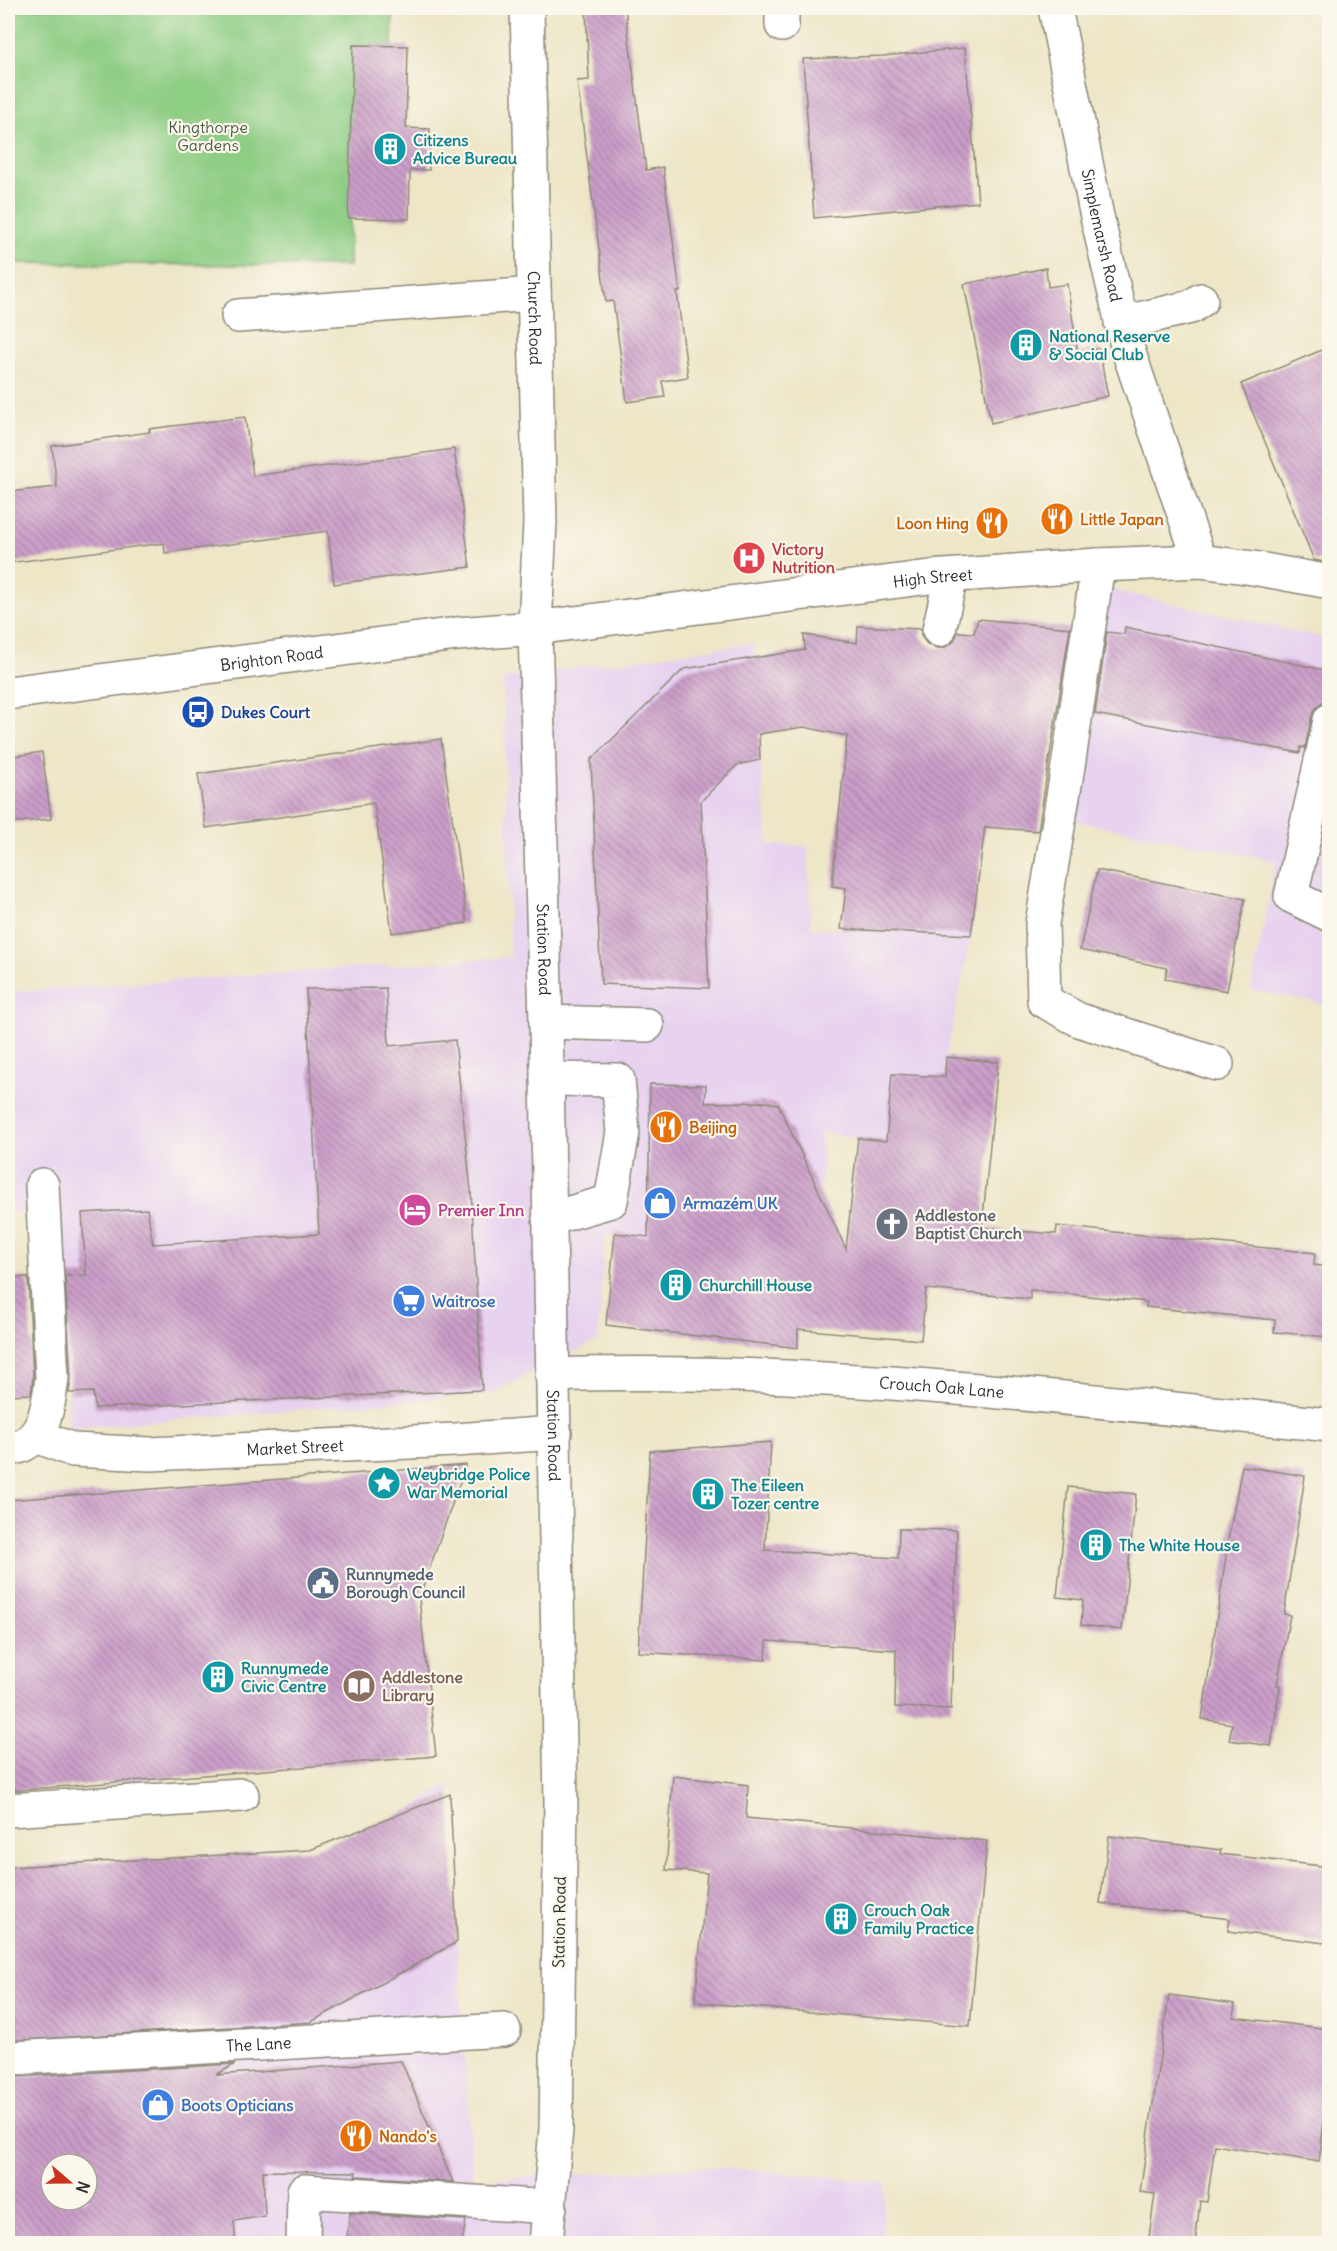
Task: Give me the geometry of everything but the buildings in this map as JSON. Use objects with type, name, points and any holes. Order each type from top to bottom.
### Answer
[{"type":"main road","name":"Church Road","points":[[527,8],[540,522],[535,628]]},
{"type":"main road","name":"Simplemarsh Road","points":[[1055,8],[1064,60],[1128,350],[1200,561]]},
{"type":"main road","points":[[238,316],[534,294]]},
{"type":"main road","points":[[1121,323],[1191,308],[1201,300]]},
{"type":"main road","name":"High Street","points":[[535,628],[951,576],[1098,565],[1200,561],[1329,582]]},
{"type":"main road","points":[[1098,565],[1042,924],[1044,1000],[1079,1020],[1217,1064]]},
{"type":"main road","points":[[939,630],[951,576]]},
{"type":"main road","name":"Brighton Road","points":[[8,693],[457,634],[535,628]]},
{"type":"main road","name":"Station Road","points":[[535,628],[546,1022],[561,1801],[558,2087],[546,2244]]},
{"type":"main road","points":[[1329,720],[1292,896],[1329,915]]},
{"type":"main road","points":[[546,1022],[647,1025]]},
{"type":"main road","points":[[547,1079],[618,1080],[623,1132],[611,1201],[549,1219]]},
{"type":"main road","points":[[8,1449],[28,1444],[37,1436],[48,1409],[52,1378],[42,1185]]},
{"type":"main road","name":"Crouch Oak Lane","points":[[552,1375],[638,1373],[858,1382],[1027,1395],[1329,1425]]},
{"type":"main road","name":"Market Street","points":[[37,1436],[73,1450],[150,1454],[455,1440],[555,1433]]},
{"type":"main road","points":[[8,1810],[242,1795]]},
{"type":"main road","name":"The Lane","points":[[13,2058],[504,2030]]},
{"type":"main road","points":[[303,2244],[303,2191],[550,2206]]},
{"type":"shaded area","points":[[1108,589],[1329,639],[1329,1005],[1251,990],[1276,861],[1065,819]]},
{"type":"shaded area","points":[[754,643],[760,760],[769,845],[808,846],[811,928],[971,935],[946,1057],[938,1145],[858,1138],[820,1132],[823,1159],[815,1246],[605,1235],[598,1340],[490,1394],[69,1428],[59,1210],[8,1214],[8,992],[510,957],[503,678]]},
{"type":"shaded area","points":[[449,1783],[473,2180],[713,2167],[886,2182],[881,2243],[8,2244],[8,1867],[310,1850],[406,1812]]},
{"type":"green space","name":"Kingthorpe Gardens","points":[[8,8],[393,8],[392,46],[353,46],[349,266],[8,263]]},
{"type":"place","name":"Citizens Advice Bureau","points":[[390,149]]},
{"type":"place","name":"National Reserve & Social Club","points":[[1026,345]]},
{"type":"place","name":"Little Japan","points":[[1057,519]]},
{"type":"place","name":"Loon Hing","points":[[992,523]]},
{"type":"place","name":"Victory Nutrition","points":[[749,558]]},
{"type":"place","name":"Dukes Court","points":[[198,712]]},
{"type":"place","name":"Beijing","points":[[666,1127]]},
{"type":"place","name":"Armazém UK","points":[[660,1203]]},
{"type":"place","name":"Premier Inn","points":[[415,1210]]},
{"type":"place","name":"Addlestone Baptist Church","points":[[892,1224]]},
{"type":"place","name":"Churchill House","points":[[676,1285]]},
{"type":"place","name":"Waitrose","points":[[409,1301]]},
{"type":"place","name":"Weybridge Police War Memorial","points":[[384,1483]]},
{"type":"place","name":"The Eileen Tozer centre","points":[[708,1494]]},
{"type":"place","name":"The White House","points":[[1096,1545]]},
{"type":"place","name":"Runnymede Borough Council","points":[[323,1583]]},
{"type":"place","name":"Runnymede Civic Centre","points":[[218,1677]]},
{"type":"place","name":"Addlestone Library","points":[[359,1686]]},
{"type":"place","name":"Crouch Oak Family Practice","points":[[841,1919]]},
{"type":"place","name":"Boots Opticians","points":[[158,2105]]},
{"type":"place","name":"Nando's","points":[[356,2136]]}]
